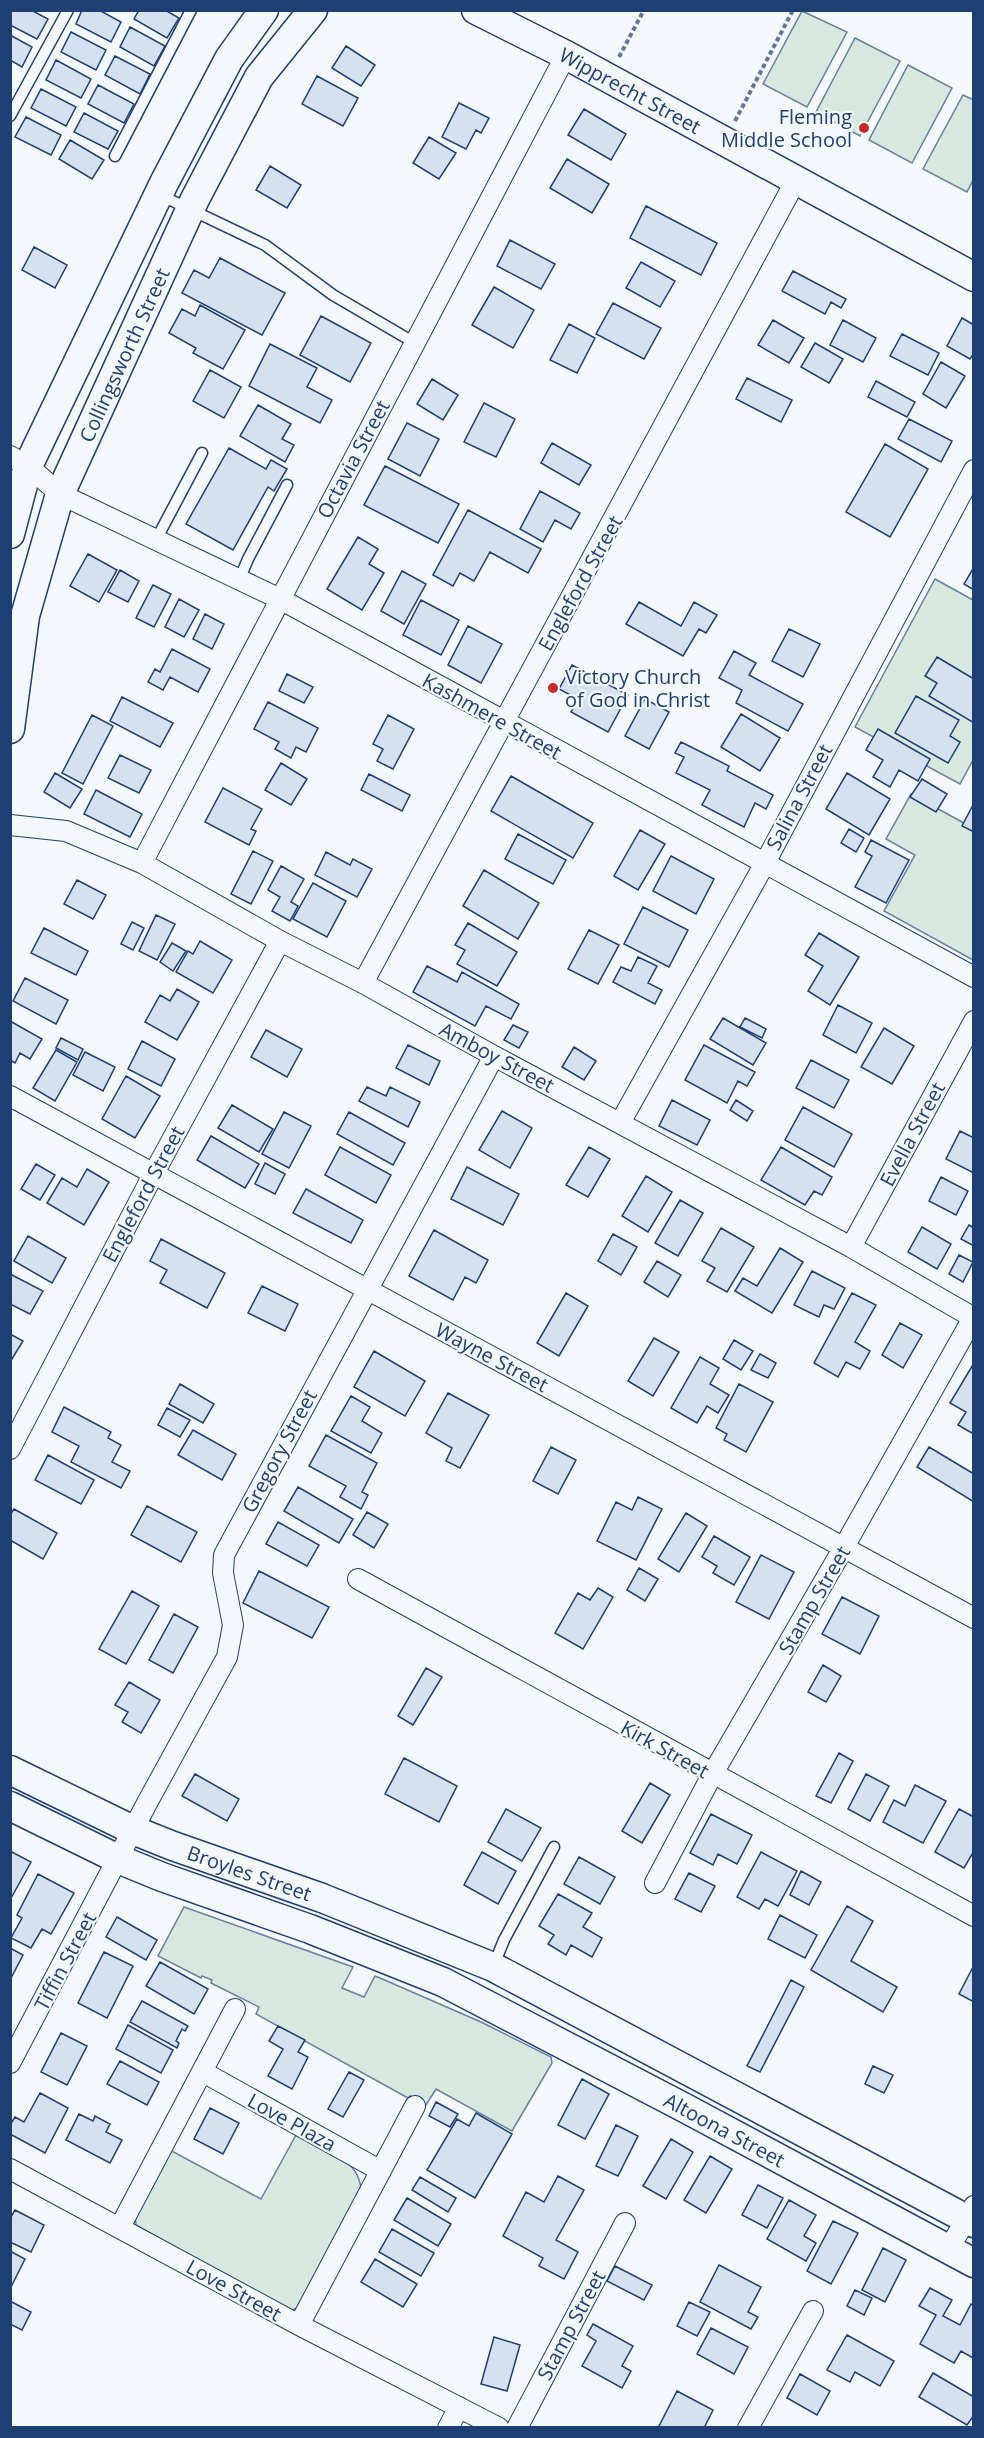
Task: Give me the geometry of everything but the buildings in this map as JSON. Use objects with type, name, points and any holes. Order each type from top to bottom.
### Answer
[{"type":"main road","name":"Collingsworth Street","points":[[10,534],[19,461],[229,59],[264,10]]},
{"type":"main road","name":"Collingsworth Street","points":[[10,729],[25,616],[60,494],[190,209],[260,76],[313,10]]},
{"type":"main road","name":"Wipprecht Street","points":[[476,10],[566,55],[795,182],[974,277]]},
{"type":"main road","name":"Broyles Street","points":[[10,1770],[133,1830],[322,1898],[493,1967]]},
{"type":"main road","name":"Broyles Street","points":[[10,1806],[118,1859],[162,1877],[310,1929],[442,1982],[474,1999]]},
{"type":"main road","name":"Altoona Street","points":[[493,1967],[971,2216]]},
{"type":"main road","name":"Altoona Street","points":[[474,1999],[684,2107],[974,2263]]},
{"type":"street","name":"Octavia Street","points":[[142,863],[566,55]]},
{"type":"street","name":"Engleford Street","points":[[363,983],[795,182]]},
{"type":"street","name":"Kashmere Street","points":[[19,461],[60,494],[280,599],[974,978]]},
{"type":"street","name":"Salina Street","points":[[620,1123],[765,863],[974,470]]},
{"type":"street","name":"Amboy Street","points":[[10,825],[66,831],[142,863],[280,941],[363,983],[494,1056],[851,1247],[973,1318]]},
{"type":"street","name":"Engleford Street","points":[[10,1449],[154,1173],[280,941]]},
{"type":"street","name":"Evella Street","points":[[851,1247],[974,1021]]},
{"type":"street","name":"Gregory Street","points":[[118,1859],[227,1657],[233,1625],[223,1573],[224,1555],[494,1056]]},
{"type":"street","name":"Wayne Street","points":[[10,1096],[974,1618]]},
{"type":"street","name":"Stamp Street","points":[[655,1883],[712,1775],[973,1318]]},
{"type":"street","name":"Kirk Street","points":[[358,1579],[712,1775],[974,1916]]},
{"type":"street","name":"Tiffin Street","points":[[10,2063],[118,1859]]},
{"type":"street","points":[[120,2227],[204,2072],[235,2009]]},
{"type":"street","name":"Love Plaza","points":[[204,2072],[381,2171]]},
{"type":"street","points":[[299,2325],[415,2106]]},
{"type":"street","name":"Love Street","points":[[10,2169],[299,2325],[499,2427]]},
{"type":"street","points":[[948,2250],[971,2216]]},
{"type":"street","name":"Stamp Street","points":[[517,2427],[625,2223]]},
{"type":"street","points":[[748,2427],[813,2311]]},
{"type":"street","points":[[448,2427],[459,2407]]},
{"type":"lane","points":[[10,116],[68,10]]},
{"type":"lane","points":[[115,156],[191,10]]},
{"type":"lane","points":[[158,194],[265,245],[333,295],[415,343]]},
{"type":"lane","points":[[156,540],[202,453]]},
{"type":"lane","points":[[239,580],[287,484]]},
{"type":"lane","points":[[493,1967],[504,1940],[554,1847]]},
{"type":"path","points":[[607,78],[644,10]]},
{"type":"path","points":[[723,142],[793,10]]},
{"type":"shaded area","points":[[802,11],[847,32],[807,107],[763,84]]},
{"type":"shaded area","points":[[855,38],[900,61],[860,136],[816,112]]},
{"type":"shaded area","points":[[908,65],[952,88],[912,163],[869,140]]},
{"type":"shaded area","points":[[963,95],[974,100],[973,180],[967,192],[923,169]]},
{"type":"shaded area","points":[[935,579],[973,600],[973,760],[960,784],[855,727]]},
{"type":"shaded area","points":[[911,794],[973,828],[973,960],[884,911],[915,855],[886,839]]},
{"type":"shaded area","points":[[184,1907],[353,1967],[342,1988],[364,1997],[375,1976],[481,2022],[551,2057],[552,2063],[512,2131],[436,2089],[426,2105],[410,2096],[408,2098],[256,2014],[259,2007],[211,1983],[212,1980],[202,1976],[201,1978],[158,1956]]},
{"type":"shaded area","points":[[296,2135],[337,2154],[346,2161],[358,2178],[361,2189],[300,2306],[293,2310],[285,2309],[136,2225],[135,2215],[170,2150],[261,2199]]},
{"type":"place","name":"Fleming Middle School","points":[[864,128]]},
{"type":"place","name":"Victory Church of God in Christ","points":[[553,688]]}]
